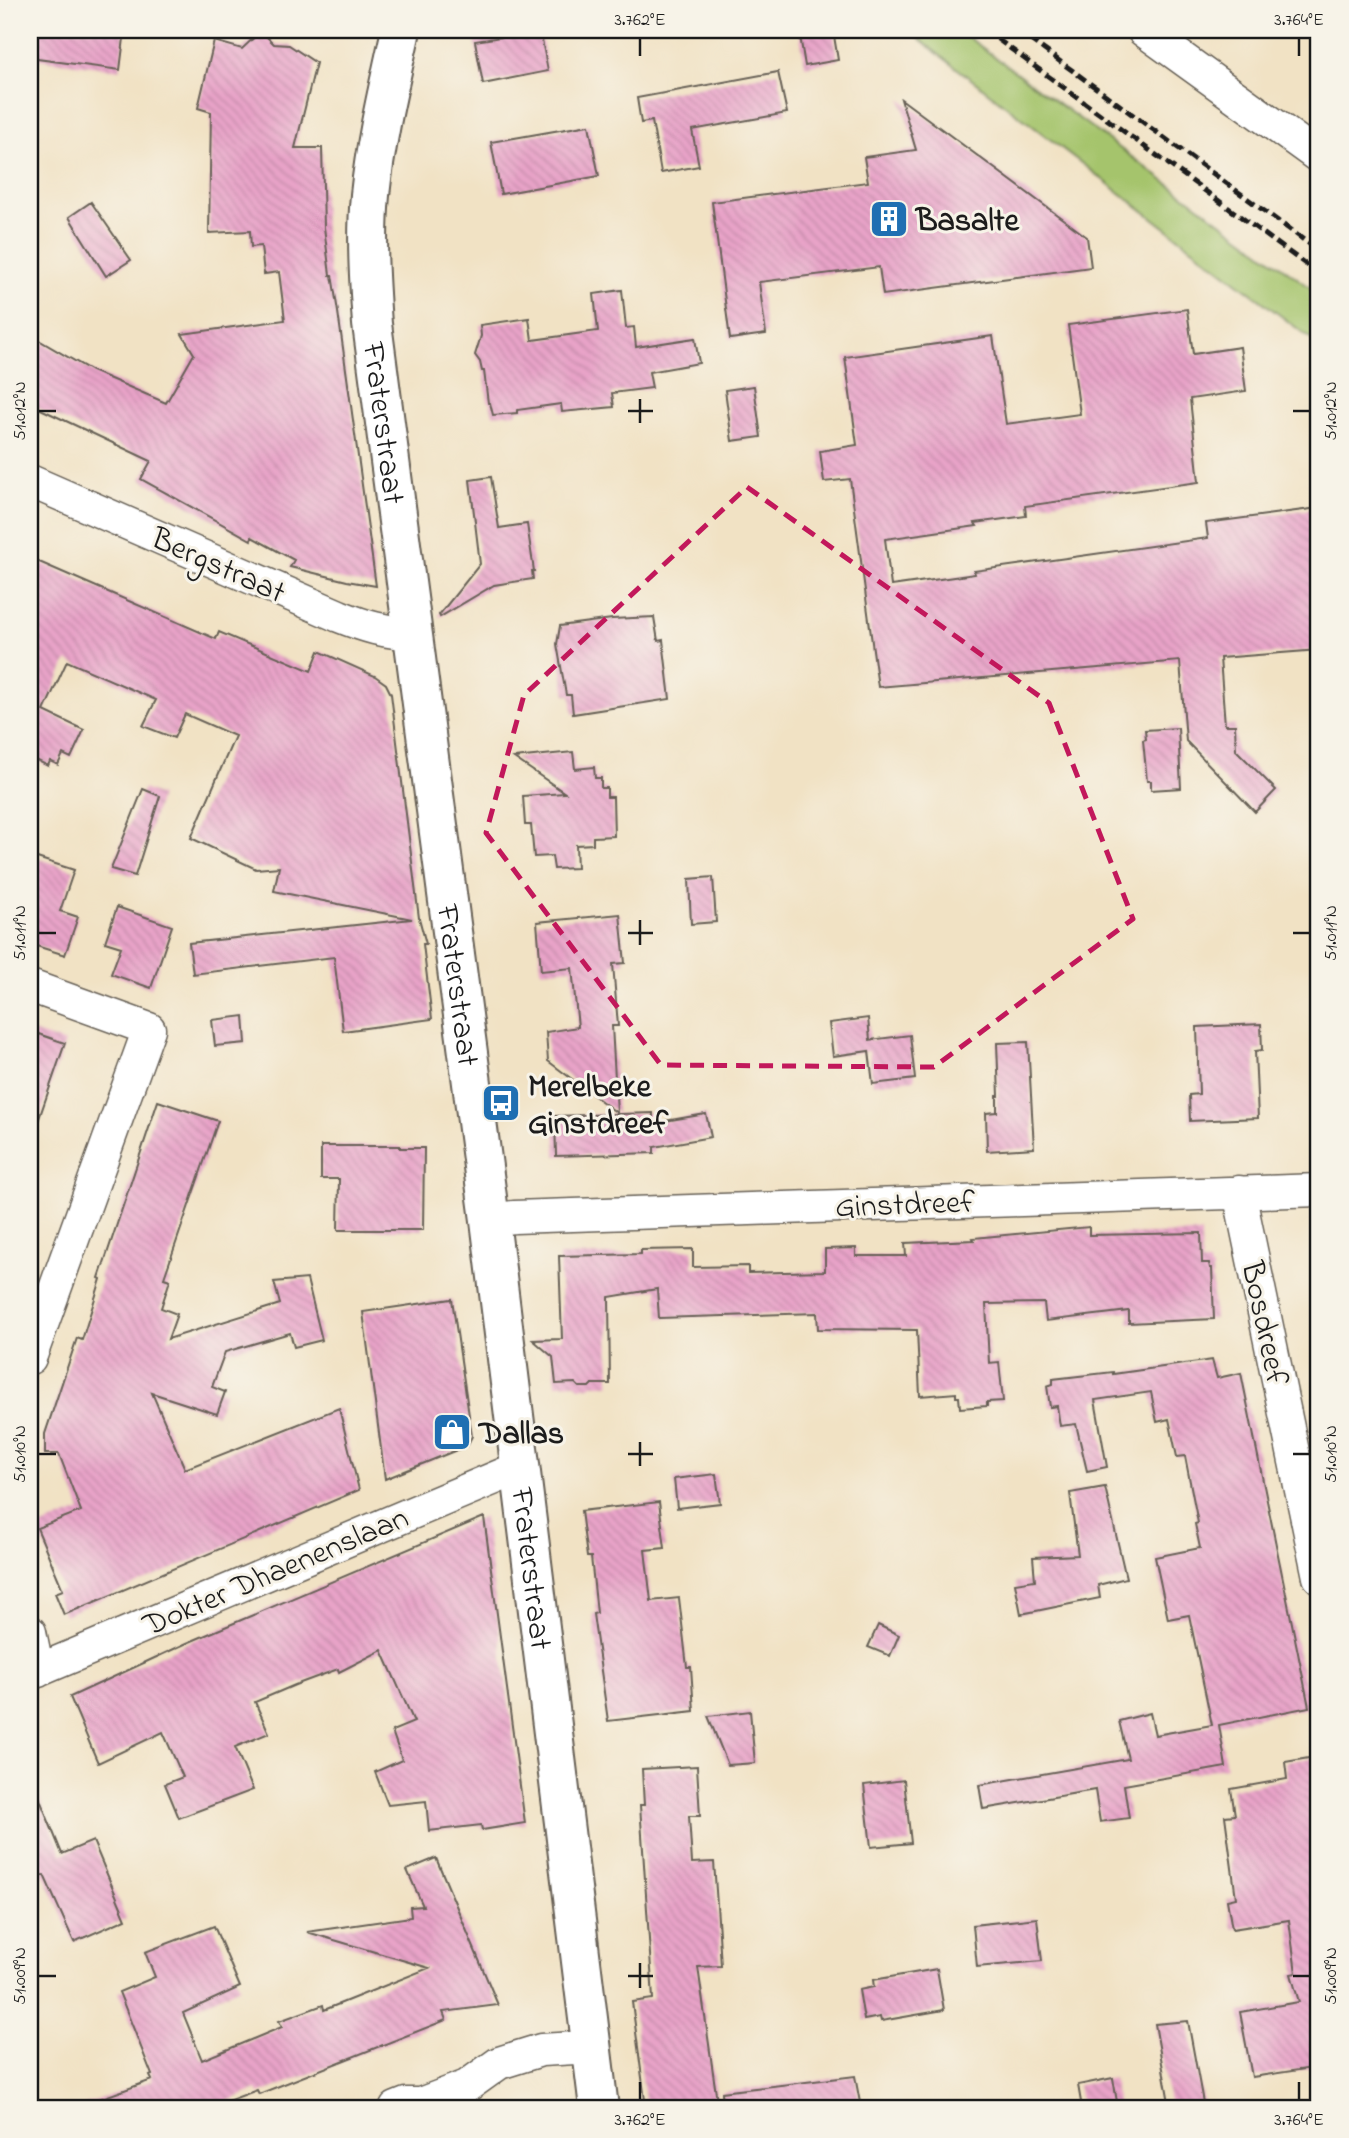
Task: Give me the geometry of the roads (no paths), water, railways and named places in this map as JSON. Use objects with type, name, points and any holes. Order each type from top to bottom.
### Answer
[{"type":"street","name":"Fraterstraat","points":[[401,30],[378,132],[370,197],[368,260],[372,324],[490,1220],[599,2108]]},
{"type":"street","points":[[1143,30],[1319,157]]},
{"type":"street","name":"Bergstraat","points":[[30,481],[339,616],[367,627],[413,633]]},
{"type":"street","points":[[30,986],[149,1029],[30,1358]]},
{"type":"street","name":"Ginstdreef","points":[[490,1220],[526,1216],[1319,1190]]},
{"type":"street","name":"Bosdreef","points":[[1239,1192],[1319,1577]]},
{"type":"street","name":"Dokter Dhaenenslaan","points":[[34,1672],[521,1467]]},
{"type":"street","points":[[30,1632],[34,1672]]},
{"type":"street","points":[[396,2108],[406,2104],[420,2104],[467,2086],[499,2063],[541,2050],[592,2047]]},
{"type":"railway","points":[[985,30],[1319,274]]},
{"type":"railway","points":[[1017,30],[1319,251]]},
{"type":"place","name":"Basalte","points":[[889,219]]},
{"type":"place","name":"Merelbeke Ginstdreef","points":[[501,1103]]},
{"type":"place","name":"Dallas","points":[[452,1432]]}]
